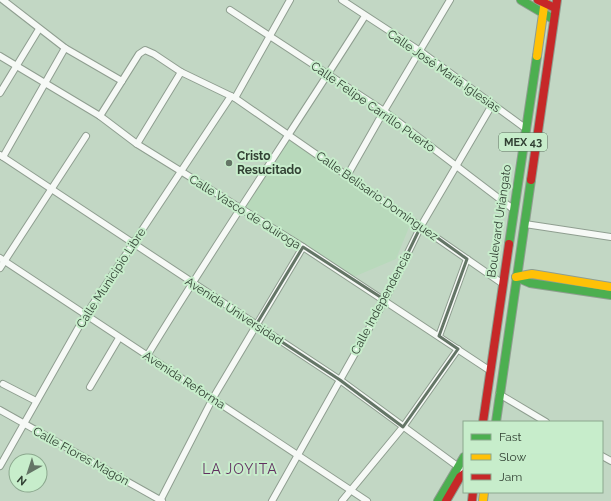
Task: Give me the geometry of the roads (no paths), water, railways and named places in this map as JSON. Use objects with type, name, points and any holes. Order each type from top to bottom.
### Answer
[{"type":"main road","points":[[521,0],[542,14],[553,19]]},
{"type":"main road","points":[[542,1],[556,4]]},
{"type":"main road","name":"Boulevard Uriangato","points":[[483,421],[489,370],[542,14],[542,1]]},
{"type":"main road","name":"Boulevard Uriangato","points":[[496,421],[556,4]]},
{"type":"main road","points":[[506,261],[516,277],[530,283],[611,295]]},
{"type":"main road","points":[[503,284],[516,277],[532,274],[611,287]]},
{"type":"main road","points":[[438,501],[461,468]]},
{"type":"main road","points":[[446,501],[460,477],[463,475]]},
{"type":"street","points":[[3,0],[65,48],[122,81],[100,116]]},
{"type":"street","name":"Calle Municipio Libre","points":[[0,466],[85,316],[132,244],[233,97],[270,37],[290,0]]},
{"type":"street","name":"Calle José María Iglesias","points":[[342,0],[420,51],[525,128]]},
{"type":"street","points":[[347,176],[450,0]]},
{"type":"street","name":"Calle Felipe Carrillo Puerto","points":[[230,10],[384,111],[513,209]]},
{"type":"street","points":[[147,356],[191,283],[241,209],[365,16]]},
{"type":"street","points":[[0,93],[39,28]]},
{"type":"street","points":[[1,156],[65,48]]},
{"type":"street","name":"Calle Belisario Domínguez","points":[[122,81],[139,54],[145,50],[154,54],[181,72],[233,97],[503,284]]},
{"type":"street","name":"Calle Vasco de Quiroga","points":[[0,56],[100,116],[137,144],[303,247],[489,370]]},
{"type":"street","points":[[137,144],[181,72]]},
{"type":"street","name":"Calle Independencia","points":[[272,501],[385,300],[421,226],[492,105]]},
{"type":"street","points":[[0,268],[2,260],[52,190],[86,136]]},
{"type":"street","name":"Avenida Universidad","points":[[1,156],[191,283],[340,380],[461,468]]},
{"type":"street","points":[[525,224],[611,237]]},
{"type":"street","points":[[161,501],[213,398],[303,247]]},
{"type":"street","points":[[439,336],[467,259]]},
{"type":"street","name":"Avenida Reforma","points":[[2,260],[367,501]]},
{"type":"street","points":[[90,387],[119,338]]},
{"type":"street","points":[[342,501],[403,427],[458,349]]},
{"type":"street","points":[[3,384],[36,401]]},
{"type":"street","points":[[500,394],[544,421]]},
{"type":"street","name":"Calle Flores Magón","points":[[0,410],[161,501]]},
{"type":"place","name":"Cristo Resucitado","points":[[229,163]]},
{"type":"district","name":"LA JOYITA","points":[[240,469]]}]
